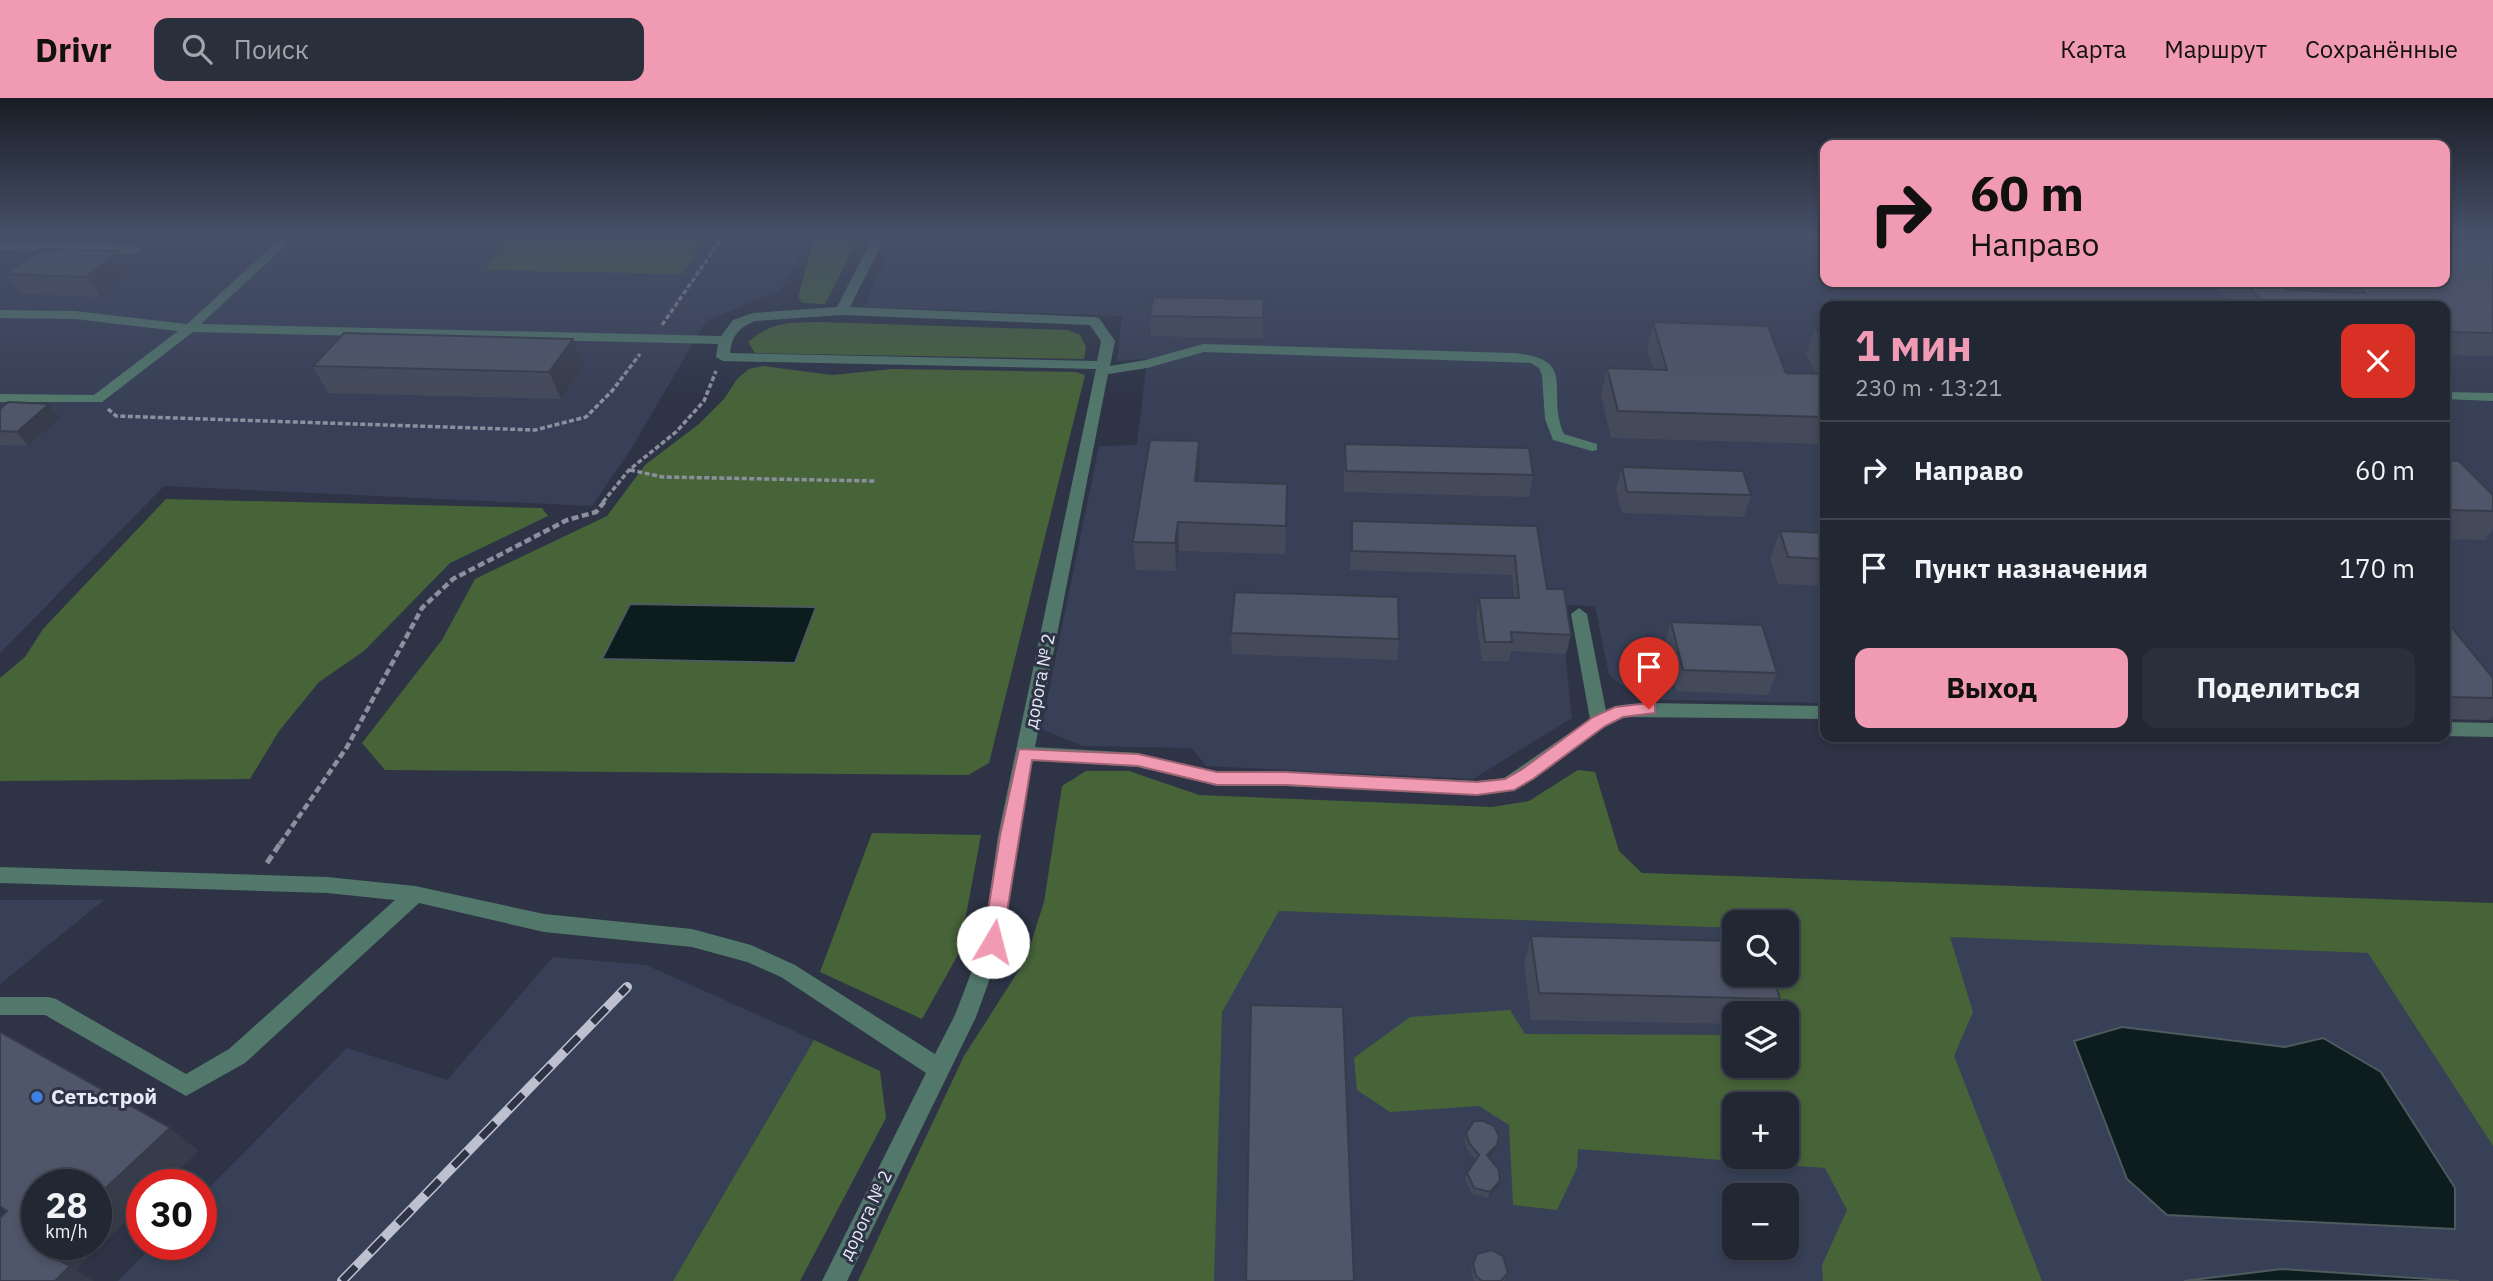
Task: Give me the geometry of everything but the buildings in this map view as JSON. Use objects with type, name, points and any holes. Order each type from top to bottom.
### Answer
[{"type":"street","points":[[0,398],[97,399],[190,328],[231,290]]},
{"type":"street","points":[[852,290],[842,311],[777,313],[738,323],[725,340],[723,358],[1102,368],[1147,364],[1203,348],[1513,356],[1540,361],[1548,371],[1551,425],[1558,437],[1592,447]]},
{"type":"street","name":"дорога № 2","points":[[834,1281],[937,1068],[965,1017],[993,942],[1008,836],[1108,341],[1094,321],[842,311]]},
{"type":"street","points":[[0,314],[75,315],[190,328],[725,340]]},
{"type":"street","points":[[2450,396],[2493,397]]},
{"type":"street","points":[[1579,614],[1599,722]]},
{"type":"street","points":[[1025,753],[1138,760],[1217,779],[1286,779],[1477,788],[1508,785],[1527,775],[1599,722],[1621,711],[1649,709],[1820,713]]},
{"type":"street","points":[[2450,729],[2493,730]]},
{"type":"street","points":[[0,875],[327,885],[415,894],[544,923],[692,939],[751,954],[788,971],[937,1068]]},
{"type":"street","points":[[0,1006],[48,1006],[186,1086],[237,1056],[415,894]]},
{"type":"path","points":[[97,399],[116,416],[535,430],[586,416],[612,391],[686,290]]},
{"type":"path","points":[[254,883],[347,747],[422,608],[453,579],[567,520],[596,512],[629,470],[676,432],[704,401],[723,358]]},
{"type":"path","points":[[629,470],[663,477],[874,481]]},
{"type":"shaded area","points":[[0,290],[780,290],[706,321],[631,449],[592,506],[164,486],[0,653]]},
{"type":"shaded area","points":[[872,290],[2493,290],[2493,720],[2450,719],[2450,301],[1820,301],[1820,703],[1640,699],[1609,675],[1595,606],[1560,605],[1572,718],[1473,779],[1206,766],[1192,748],[1083,746],[1041,729],[1099,446],[1137,445],[1147,359],[1117,361],[1122,316],[864,307]]},
{"type":"shaded area","points":[[630,604],[816,607],[795,663],[602,659]]},
{"type":"shaded area","points":[[0,900],[104,900],[0,984]]},
{"type":"shaded area","points":[[1044,902],[1722,928],[1722,987],[1799,987],[1799,930],[2493,958],[2493,1281],[944,1281]]},
{"type":"shaded area","points":[[553,957],[646,965],[814,1040],[673,1281],[118,1281],[138,1260],[217,1260],[217,1180],[347,1048],[447,1080]]},
{"type":"shaded area","points":[[2122,1027],[2285,1047],[2323,1038],[2381,1072],[2455,1188],[2455,1229],[2167,1215],[2127,1179],[2074,1041]]},
{"type":"shaded area","points":[[2282,1269],[2459,1281],[2184,1281]]},
{"type":"green space","points":[[800,290],[832,290],[825,304],[803,303],[798,298]]},
{"type":"green space","points":[[790,323],[1068,330],[1080,335],[1086,347],[1084,359],[755,353],[748,342],[773,327]]},
{"type":"green space","points":[[763,366],[832,375],[893,369],[1076,372],[1085,375],[989,763],[968,775],[385,770],[362,743],[442,640],[475,579],[607,516],[645,465],[699,424],[724,399],[737,379],[749,369]]},
{"type":"green space","points":[[166,499],[542,508],[548,516],[450,563],[364,651],[319,682],[279,731],[250,779],[0,781],[0,678],[25,657],[43,629]]},
{"type":"green space","points":[[1578,770],[1595,772],[1619,851],[1642,873],[2493,903],[2493,1146],[2368,953],[1950,937],[1973,1012],[1954,1056],[2042,1281],[1823,1281],[1822,1265],[1847,1210],[1825,1168],[1799,1166],[1799,1092],[1722,1092],[1722,1160],[1578,1149],[1577,1168],[1557,1210],[1513,1205],[1509,1125],[1479,1106],[1390,1112],[1357,1090],[1354,1058],[1410,1017],[1510,1010],[1525,1034],[1722,1035],[1722,1078],[1799,1078],[1799,1001],[1774,1001],[1770,987],[1799,987],[1799,910],[1722,910],[1722,928],[1279,911],[1222,1012],[1214,1281],[858,1281],[964,1056],[1026,959],[1044,902],[1062,786],[1086,771],[1129,771],[1199,795],[1492,807],[1529,801]]},
{"type":"green space","points":[[872,833],[981,835],[959,953],[922,1019],[820,972]]},
{"type":"green space","points":[[814,1040],[880,1071],[886,1118],[800,1281],[673,1281]]},
{"type":"railway","points":[[342,1281],[627,987]]},
{"type":"place","name":"Сетьстрой","points":[[37,1097]]},
{"type":"route","points":[[993,942],[1008,836],[1025,753],[1138,760],[1217,779],[1286,779],[1477,788],[1508,785],[1527,775],[1599,722],[1621,711],[1649,709]]}]
